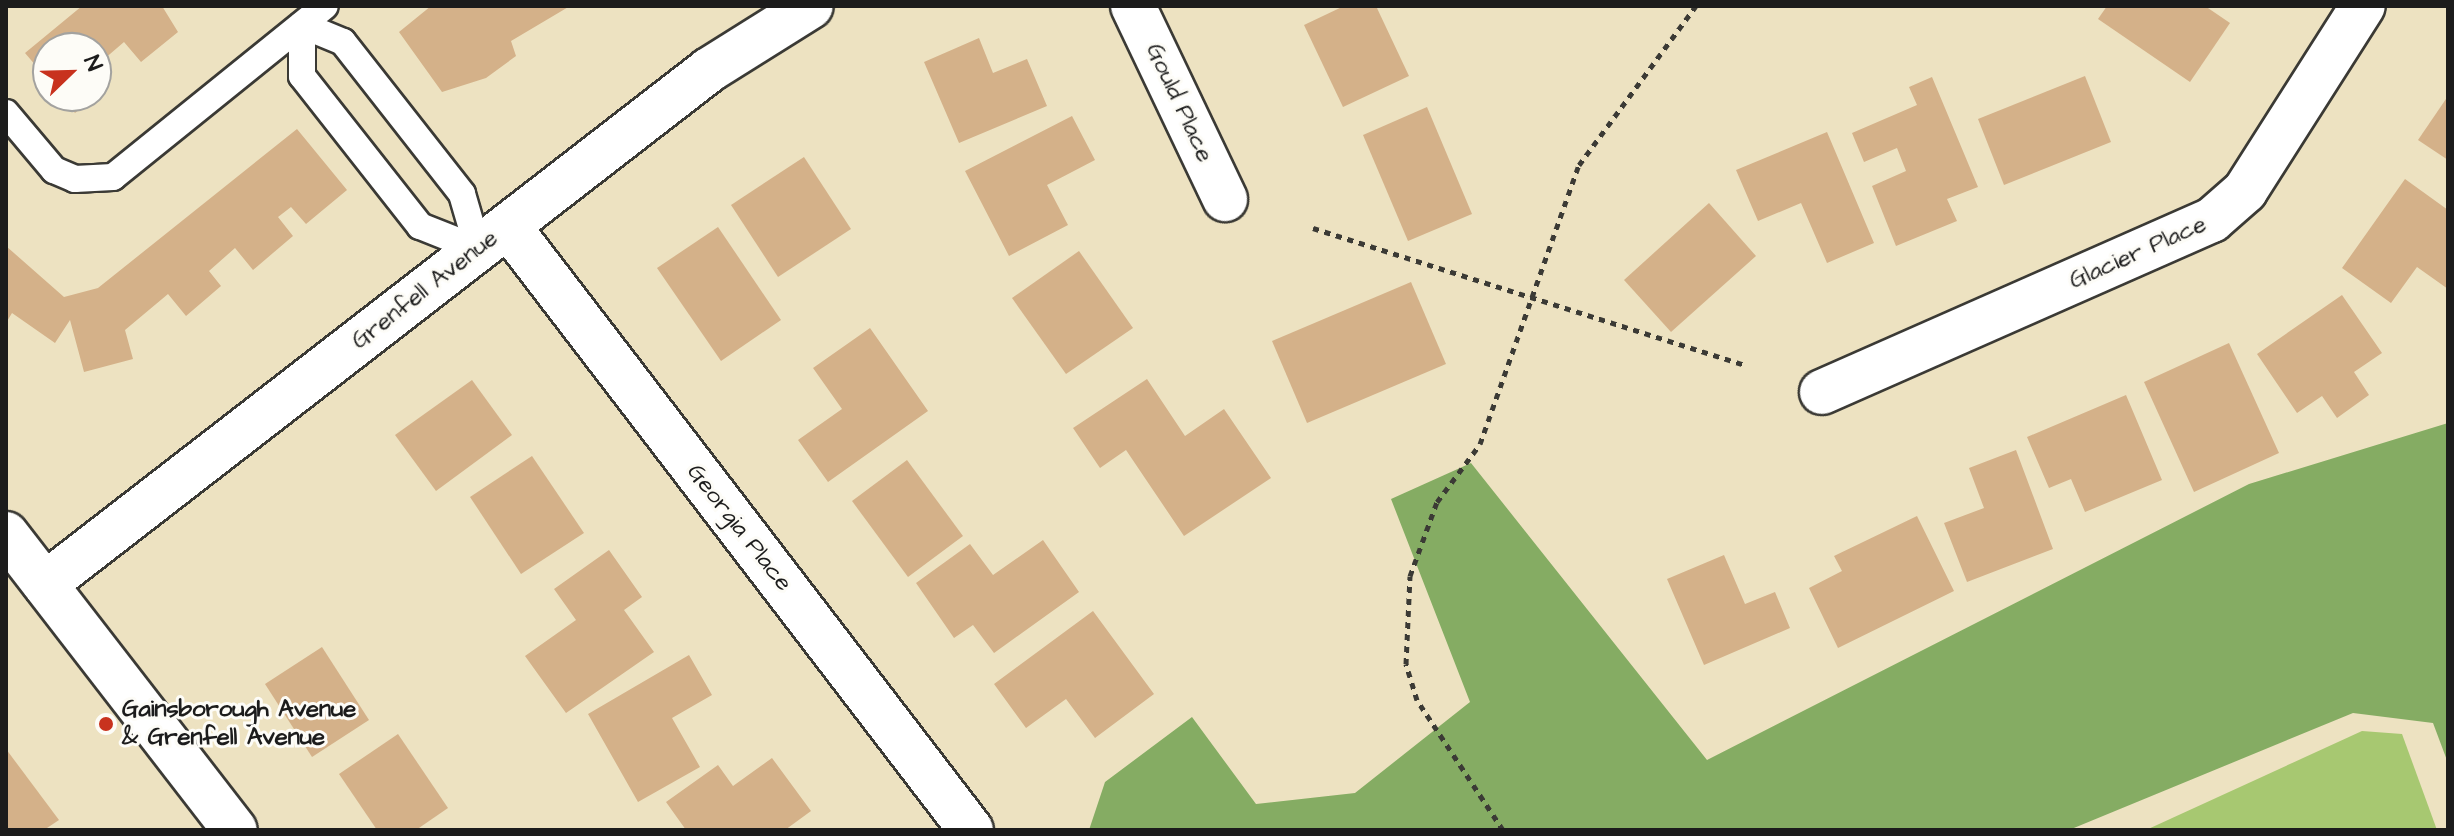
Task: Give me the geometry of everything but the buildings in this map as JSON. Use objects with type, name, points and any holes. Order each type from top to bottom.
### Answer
[{"type":"street","name":"Grenfell Avenue","points":[[45,584],[709,70],[811,6]]},
{"type":"street","name":"Gould Place","points":[[1133,6],[1225,199]]},
{"type":"street","name":"Glacier Place","points":[[1822,392],[2212,220],[2245,191],[2363,6]]},
{"type":"street","name":"Georgia Place","points":[[493,238],[971,830]]},
{"type":"street","points":[[6,534],[235,830]]},
{"type":"lane","points":[[6,113],[54,170],[75,179],[113,177],[325,6]]},
{"type":"lane","points":[[302,25],[302,76],[420,226],[493,238]]},
{"type":"lane","points":[[302,25],[343,42],[493,238]]},
{"type":"path","points":[[1503,830],[1417,700],[1404,621],[1420,535],[1480,444],[1579,165],[1696,6]]},
{"type":"path","points":[[1313,228],[1529,301],[1744,365]]},
{"type":"green space","points":[[2448,423],[2448,763],[2433,723],[2353,713],[2069,830],[1089,830],[1105,782],[1192,717],[1256,804],[1355,793],[1470,702],[1391,499],[1471,463],[1707,760],[2249,484]]},
{"type":"green space","points":[[2362,731],[2402,734],[2437,830],[2146,830]]},
{"type":"place","name":"Gainsborough Avenue & Grenfell Avenue","points":[[106,724]]}]
